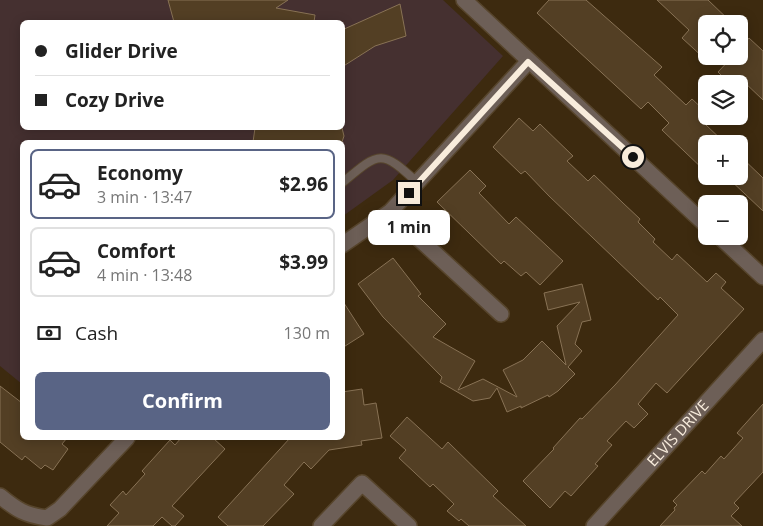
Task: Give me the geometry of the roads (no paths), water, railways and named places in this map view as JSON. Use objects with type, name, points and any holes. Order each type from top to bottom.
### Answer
[{"type":"street","points":[[464,0],[528,62],[698,218]]},
{"type":"street","points":[[345,243],[390,212],[528,62]]},
{"type":"street","points":[[390,212],[501,314]]},
{"type":"street","points":[[729,245],[763,277]]},
{"type":"street","name":"ELVIS DRIVE","points":[[594,526],[763,340]]},
{"type":"street","points":[[0,496],[15,508],[30,516],[47,518],[60,509],[125,440]]},
{"type":"street","points":[[321,526],[362,483],[409,526]]},
{"type":"lane","points":[[345,180],[367,162],[376,158],[388,159],[418,183]]}]
